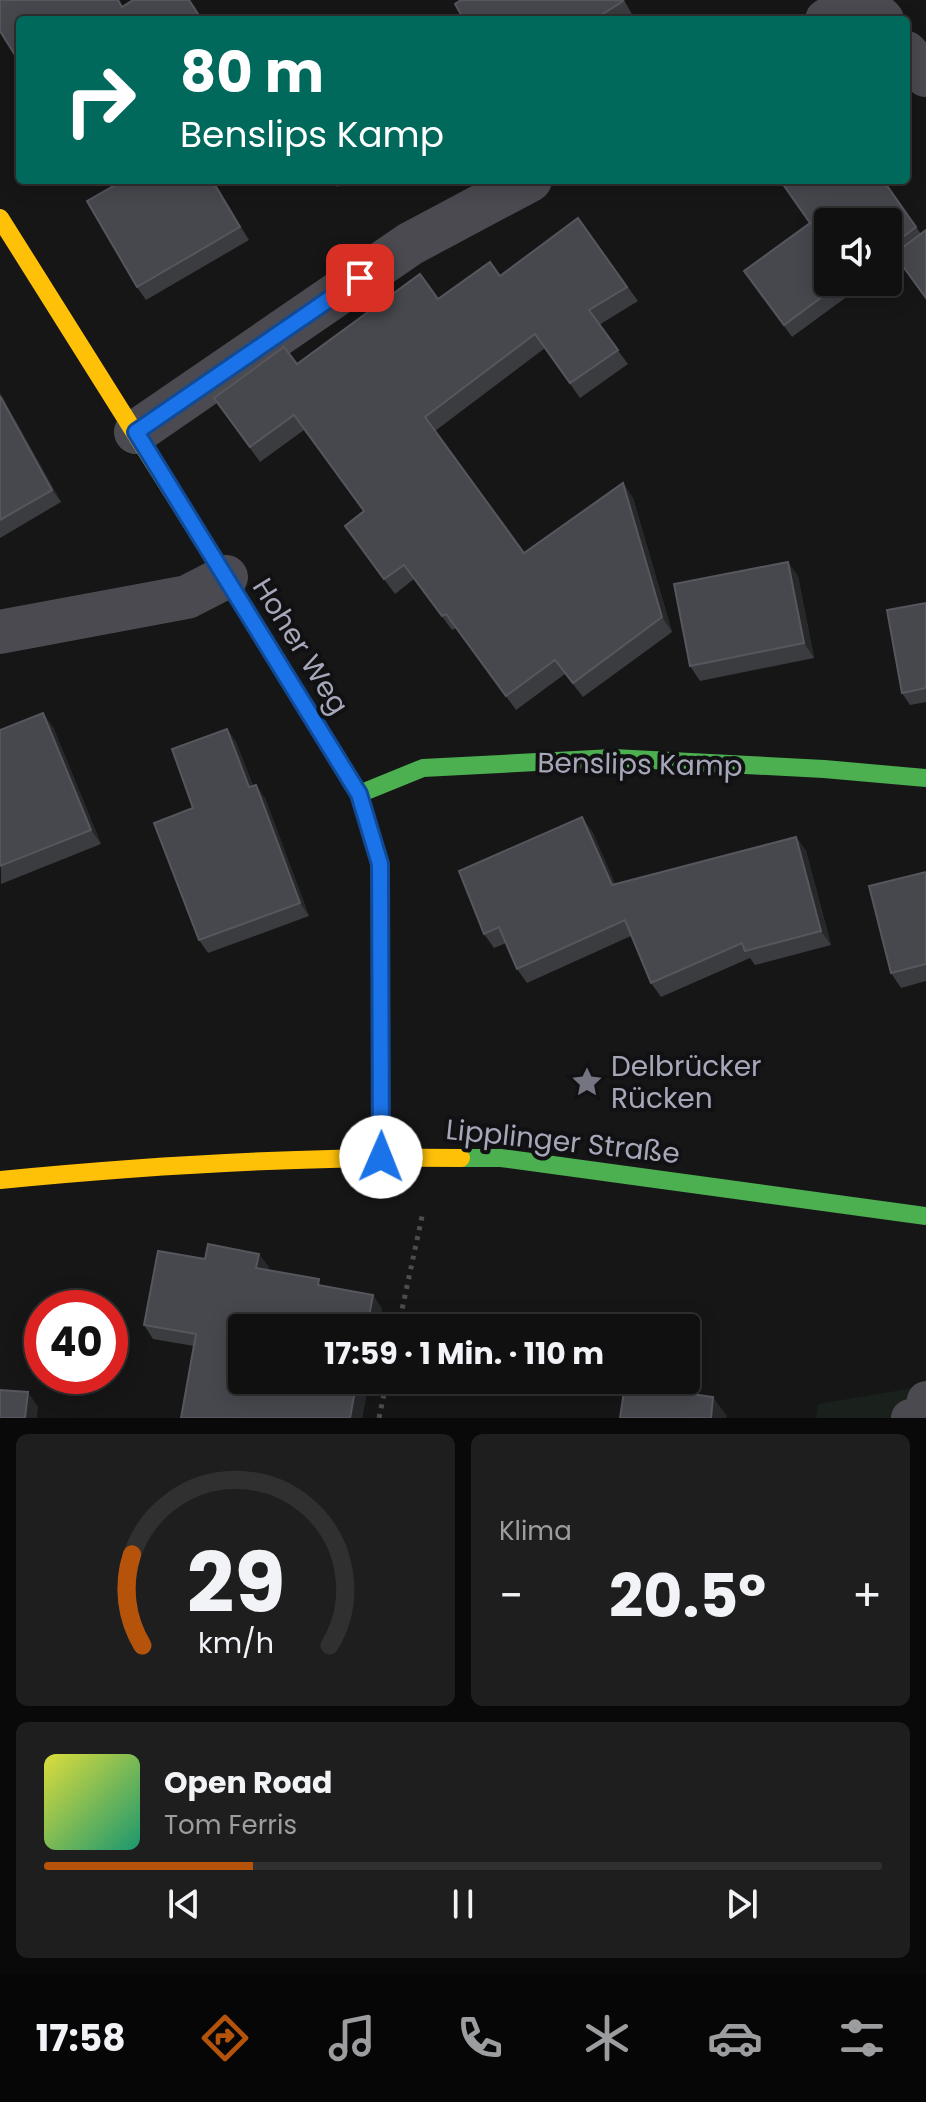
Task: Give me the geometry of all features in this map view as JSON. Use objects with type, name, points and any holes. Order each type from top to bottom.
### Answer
[{"type":"street","points":[[910,57],[926,75]]},
{"type":"street","points":[[136,432],[410,244],[522,184]]},
{"type":"street","name":"Hoher Weg","points":[[0,218],[359,794],[380,864],[381,1157]]},
{"type":"street","points":[[0,632],[187,597],[226,577]]},
{"type":"street","name":"Benslips Kamp","points":[[359,794],[423,768],[613,758],[824,769],[926,778]]},
{"type":"street","name":"Lipplinger Straße","points":[[0,1180],[80,1172],[435,1155],[501,1158],[926,1216]]},
{"type":"lane","points":[[910,1418],[922,1416],[926,1400]]},
{"type":"path","points":[[401,1314],[435,1155]]},
{"type":"path","points":[[379,1418],[384,1394]]},
{"type":"shaded area","points":[[926,1386],[926,1418],[816,1418],[818,1404]]},
{"type":"building","points":[[0,0],[118,0],[122,7],[133,0],[189,0],[199,16],[16,16],[16,57],[0,31]]},
{"type":"building","points":[[461,0],[623,1],[599,16],[462,16],[455,4]]},
{"type":"building","points":[[117,184],[214,184],[240,227],[137,287],[87,201]]},
{"type":"building","points":[[783,184],[886,184],[916,227],[902,238],[902,208],[814,208],[814,296],[823,296],[784,325],[744,271],[810,223]]},
{"type":"building","points":[[578,218],[627,287],[589,310],[618,350],[570,383],[535,334],[425,417],[524,553],[623,483],[662,617],[573,683],[555,660],[506,696],[446,614],[442,616],[404,565],[384,579],[345,526],[364,511],[294,415],[250,447],[214,398],[284,347],[297,364],[420,274],[438,299],[490,262],[500,276]]},
{"type":"building","points":[[926,230],[926,298],[902,265],[902,248]]},
{"type":"building","points":[[0,396],[52,490],[0,520]]},
{"type":"building","points":[[788,562],[804,643],[690,666],[674,584]]},
{"type":"building","points":[[926,603],[926,688],[902,693],[887,610]]},
{"type":"building","points":[[43,713],[91,830],[0,866],[0,730]]},
{"type":"building","points":[[227,729],[249,787],[256,785],[300,903],[199,940],[154,823],[193,808],[172,749]]},
{"type":"building","points":[[582,817],[612,885],[796,837],[821,931],[745,951],[742,943],[651,983],[625,920],[517,969],[499,927],[484,934],[459,871]]},
{"type":"building","points":[[926,872],[926,964],[891,973],[869,886]]},
{"type":"building","points":[[208,1244],[259,1254],[256,1268],[319,1279],[318,1285],[373,1295],[370,1314],[228,1314],[228,1394],[354,1394],[350,1418],[181,1418],[196,1334],[144,1325],[158,1251],[205,1259]]},
{"type":"building","points":[[0,1390],[28,1394],[25,1418],[0,1418]]},
{"type":"building","points":[[624,1394],[713,1397],[711,1418],[620,1418]]},
{"type":"traffic: fast","points":[[211,554],[359,794],[380,864],[380,897]]},
{"type":"traffic: fast","points":[[359,794],[423,768],[613,758],[824,769],[926,778]]},
{"type":"traffic: fast","points":[[461,1158],[501,1158],[926,1216]]},
{"type":"traffic: slow","points":[[0,218],[211,554]]},
{"type":"traffic: slow","points":[[380,897],[381,1157]]},
{"type":"traffic: slow","points":[[0,1180],[230,1163],[346,1158],[461,1158]]},
{"type":"place","name":"Delbrücker Rücken","points":[[587,1082]]},
{"type":"route","points":[[360,278],[136,432],[359,794],[380,864],[381,1157]]}]
